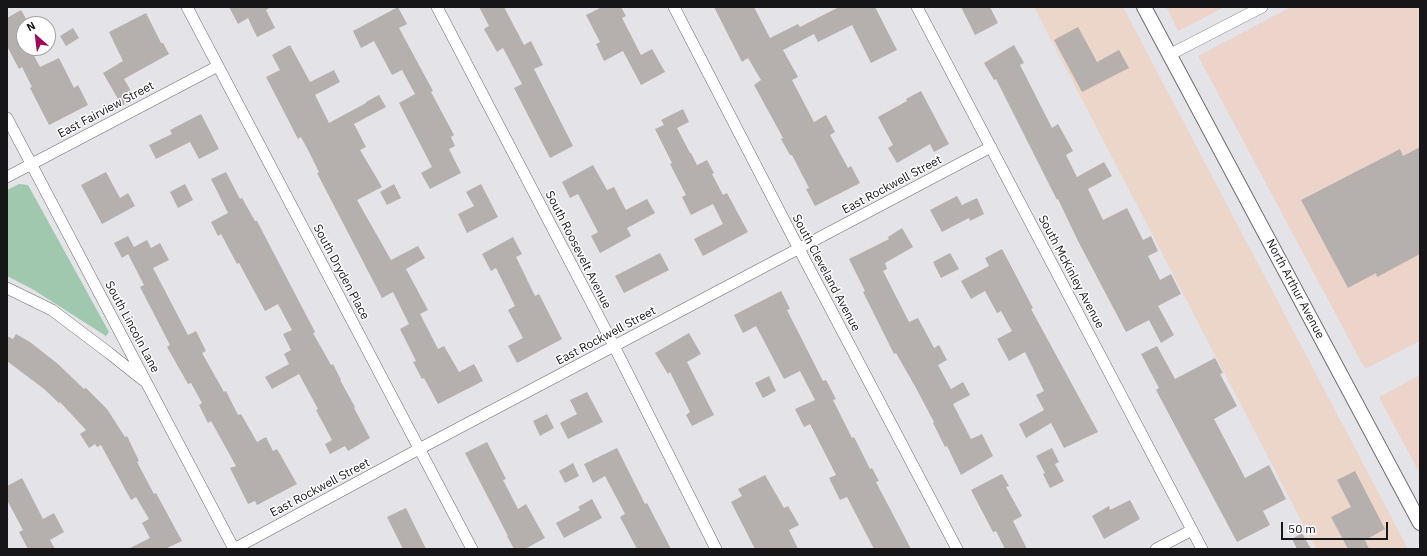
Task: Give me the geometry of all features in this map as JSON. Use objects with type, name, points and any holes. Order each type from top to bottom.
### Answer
[{"type":"street","name":"South Dryden Place","points":[[187,7],[472,549]]},
{"type":"street","name":"South Roosevelt Avenue","points":[[437,7],[614,346],[716,549]]},
{"type":"street","name":"South Cleveland Avenue","points":[[674,7],[799,249],[957,549]]},
{"type":"street","name":"South McKinley Avenue","points":[[917,7],[1202,549]]},
{"type":"street","name":"North Arthur Avenue","points":[[1144,7],[1420,523]]},
{"type":"street","points":[[1169,54],[1262,7]]},
{"type":"street","name":"East Fairview Street","points":[[7,177],[218,66]]},
{"type":"street","name":"South Lincoln Lane","points":[[7,118],[234,549]]},
{"type":"street","name":"East Rockwell Street","points":[[234,549],[419,449],[991,147]]},
{"type":"street","points":[[7,288],[52,310],[109,352],[147,383]]},
{"type":"street","points":[[1156,549],[1192,530]]},
{"type":"shaded area","points":[[1034,7],[1123,7],[1408,549],[1316,549]]},
{"type":"shaded area","points":[[1166,7],[1225,7],[1178,31]]},
{"type":"shaded area","points":[[1291,7],[1420,7],[1420,341],[1365,369],[1198,56]]},
{"type":"shaded area","points":[[1420,375],[1420,474],[1379,397]]},
{"type":"green space","points":[[19,184],[28,185],[109,332],[106,336],[34,290],[7,276],[7,190]]},
{"type":"building","points":[[229,7],[271,7],[266,10],[275,28],[257,37],[248,18],[238,24]]},
{"type":"building","points":[[398,7],[407,24],[399,28],[433,91],[431,92],[454,135],[451,137],[455,146],[449,149],[461,173],[430,189],[421,173],[432,167],[399,103],[415,94],[402,70],[392,75],[374,41],[361,48],[353,31]]},
{"type":"building","points":[[479,7],[504,7],[524,45],[531,41],[543,65],[534,69],[573,146],[550,158],[514,88],[522,84],[503,48],[497,52],[484,29],[489,26]]},
{"type":"building","points":[[602,7],[621,7],[626,16],[622,18],[641,55],[652,49],[665,72],[641,85],[623,51],[604,61],[596,44],[600,42],[586,15]]},
{"type":"building","points":[[714,7],[754,7],[770,38],[798,24],[800,27],[839,7],[875,7],[897,50],[871,63],[852,25],[818,42],[814,34],[783,50],[798,77],[792,80],[814,122],[826,115],[835,132],[830,135],[848,168],[851,166],[860,183],[815,206],[806,189],[809,188],[792,155],[790,155],[781,139],[783,138],[754,85],[761,80],[748,58],[742,62]]},
{"type":"building","points":[[961,7],[990,7],[998,23],[975,35]]},
{"type":"building","points":[[21,10],[24,16],[16,16],[16,56],[34,56],[40,67],[59,58],[74,88],[78,85],[88,105],[49,125],[30,88],[32,87],[22,67],[19,69],[7,46],[7,18]]},
{"type":"building","points":[[146,13],[161,43],[163,43],[169,54],[124,79],[135,98],[122,106],[103,73],[123,61],[109,32]]},
{"type":"building","points":[[1078,27],[1097,62],[1119,50],[1129,68],[1082,92],[1054,40]]},
{"type":"building","points":[[73,28],[79,38],[66,46],[60,36]]},
{"type":"building","points":[[290,45],[310,82],[334,70],[340,82],[315,95],[329,123],[379,95],[386,107],[354,124],[366,147],[360,150],[382,187],[357,200],[391,260],[418,246],[425,258],[406,269],[428,310],[420,314],[438,349],[444,346],[459,372],[474,364],[483,381],[438,404],[424,378],[422,379],[413,362],[416,361],[400,329],[409,324],[393,292],[382,298],[317,173],[319,172],[308,150],[301,137],[298,139],[266,77],[280,70],[272,55]]},
{"type":"building","points":[[1014,45],[1024,63],[1020,65],[1052,128],[1058,124],[1073,151],[1066,155],[1077,177],[1104,162],[1112,176],[1088,189],[1103,220],[1127,208],[1143,240],[1151,236],[1158,251],[1148,256],[1160,280],[1171,274],[1181,294],[1158,306],[1174,335],[1161,343],[1149,320],[1126,332],[996,79],[994,80],[984,63]]},
{"type":"building","points":[[921,91],[949,144],[934,152],[930,144],[897,163],[888,148],[893,145],[878,117],[907,101],[906,99]]},
{"type":"building","points":[[683,109],[689,122],[677,128],[690,153],[697,165],[707,160],[714,173],[712,174],[723,195],[727,193],[748,232],[703,256],[694,239],[723,224],[713,204],[691,215],[682,197],[686,195],[670,164],[672,163],[655,129],[664,125],[661,120]]},
{"type":"building","points":[[201,114],[219,149],[199,159],[190,142],[156,159],[149,145],[172,134],[170,130]]},
{"type":"building","points":[[1420,147],[1420,254],[1377,277],[1376,273],[1348,288],[1301,200],[1400,149],[1403,156]]},
{"type":"building","points":[[593,165],[607,190],[614,187],[626,210],[647,199],[655,213],[627,228],[631,236],[600,253],[591,236],[598,232],[578,194],[570,198],[562,182]]},
{"type":"building","points":[[106,172],[120,198],[128,193],[135,206],[102,224],[81,185]]},
{"type":"building","points":[[226,172],[240,199],[242,198],[255,221],[257,221],[315,332],[313,333],[331,365],[333,364],[370,438],[348,451],[345,446],[330,454],[325,444],[332,440],[316,410],[318,409],[299,374],[272,389],[265,377],[289,364],[284,354],[291,350],[283,334],[292,330],[278,304],[265,311],[239,263],[237,264],[221,234],[218,236],[211,222],[228,213],[211,179]]},
{"type":"building","points":[[185,184],[193,200],[178,208],[170,192]]},
{"type":"building","points":[[394,184],[401,198],[387,205],[380,192]]},
{"type":"building","points":[[481,184],[498,217],[467,233],[458,214],[474,206],[466,192]]},
{"type":"building","points":[[957,196],[962,205],[977,198],[984,214],[970,221],[969,218],[942,232],[930,210]]},
{"type":"building","points":[[902,228],[913,247],[885,263],[887,269],[883,271],[909,322],[918,318],[934,348],[939,345],[947,360],[938,365],[951,389],[963,382],[970,395],[953,404],[971,439],[982,434],[993,456],[961,475],[947,446],[945,447],[916,388],[896,353],[894,354],[863,292],[865,291],[849,259],[889,239],[888,237]]},
{"type":"building","points":[[128,236],[134,247],[147,240],[151,248],[160,243],[169,260],[153,268],[188,335],[196,331],[206,351],[202,353],[224,392],[226,391],[238,415],[241,414],[257,442],[266,437],[273,451],[277,449],[297,484],[257,505],[255,501],[248,504],[230,468],[236,466],[211,421],[208,423],[199,405],[202,403],[191,383],[188,384],[167,347],[170,345],[140,287],[144,285],[128,254],[122,258],[114,243]]},
{"type":"building","points":[[513,237],[522,254],[516,257],[535,296],[539,294],[562,339],[517,363],[508,346],[523,338],[508,310],[515,306],[496,268],[491,271],[482,254]]},
{"type":"building","points":[[1002,249],[1033,308],[1031,309],[1098,432],[1064,448],[1051,423],[1026,438],[1019,424],[1044,410],[1036,395],[1044,391],[1025,352],[1009,361],[997,339],[1012,331],[1001,311],[997,313],[985,291],[971,299],[961,281],[989,266],[985,258]]},
{"type":"building","points":[[660,253],[669,270],[624,293],[615,276]]},
{"type":"building","points":[[950,253],[959,269],[941,278],[933,262]]},
{"type":"building","points":[[781,291],[790,309],[787,310],[823,381],[826,380],[836,399],[833,400],[852,438],[854,437],[870,469],[872,468],[879,481],[876,482],[911,549],[874,549],[847,497],[840,500],[829,478],[836,475],[810,424],[804,427],[795,409],[815,400],[800,371],[784,379],[756,326],[743,333],[734,315]]},
{"type":"building","points":[[689,333],[701,354],[687,362],[714,415],[692,426],[686,415],[690,412],[670,372],[668,374],[655,353]]},
{"type":"building","points":[[16,334],[30,342],[58,364],[84,389],[86,388],[107,409],[125,437],[127,436],[139,461],[137,462],[182,541],[165,549],[128,549],[150,538],[142,523],[149,519],[136,497],[131,500],[101,445],[97,447],[95,444],[89,448],[80,434],[86,430],[60,402],[59,403],[44,389],[7,361],[7,336],[13,339]]},
{"type":"building","points":[[1157,346],[1175,379],[1215,358],[1223,373],[1220,374],[1237,406],[1214,419],[1245,478],[1269,465],[1286,499],[1263,511],[1270,525],[1237,542],[1156,390],[1159,388],[1141,354]]},
{"type":"building","points":[[769,376],[776,391],[763,398],[755,383]]},
{"type":"building","points":[[587,392],[603,422],[568,439],[560,423],[577,414],[570,400]]},
{"type":"building","points":[[547,414],[554,428],[540,436],[533,421]]},
{"type":"building","points":[[487,442],[506,479],[503,480],[518,509],[526,504],[545,538],[525,549],[514,549],[465,453]]},
{"type":"building","points":[[617,448],[645,504],[647,503],[671,549],[637,549],[620,517],[625,514],[605,476],[593,483],[584,464]]},
{"type":"building","points":[[1052,448],[1059,462],[1055,464],[1064,481],[1050,488],[1043,474],[1045,473],[1036,456]]},
{"type":"building","points":[[573,463],[579,476],[565,483],[559,471]]},
{"type":"building","points":[[1355,471],[1385,529],[1365,540],[1369,549],[1348,549],[1331,517],[1351,507],[1337,480]]},
{"type":"building","points":[[1002,474],[1009,486],[1006,487],[1022,516],[1013,521],[1027,549],[1005,549],[996,531],[993,532],[971,490]]},
{"type":"building","points":[[765,475],[784,508],[788,506],[799,525],[789,530],[798,549],[755,549],[731,502],[742,496],[738,489]]},
{"type":"building","points":[[22,478],[43,519],[54,513],[64,532],[50,540],[55,549],[28,549],[19,532],[23,530],[7,500],[7,486]]},
{"type":"building","points":[[592,499],[602,518],[564,538],[556,523],[580,510],[578,507]]},
{"type":"building","points":[[1130,500],[1140,519],[1104,539],[1092,516],[1109,506],[1110,510]]},
{"type":"building","points":[[406,508],[426,549],[403,549],[387,517]]},
{"type":"building","points":[[1302,533],[1311,549],[1297,549],[1292,539]]}]
